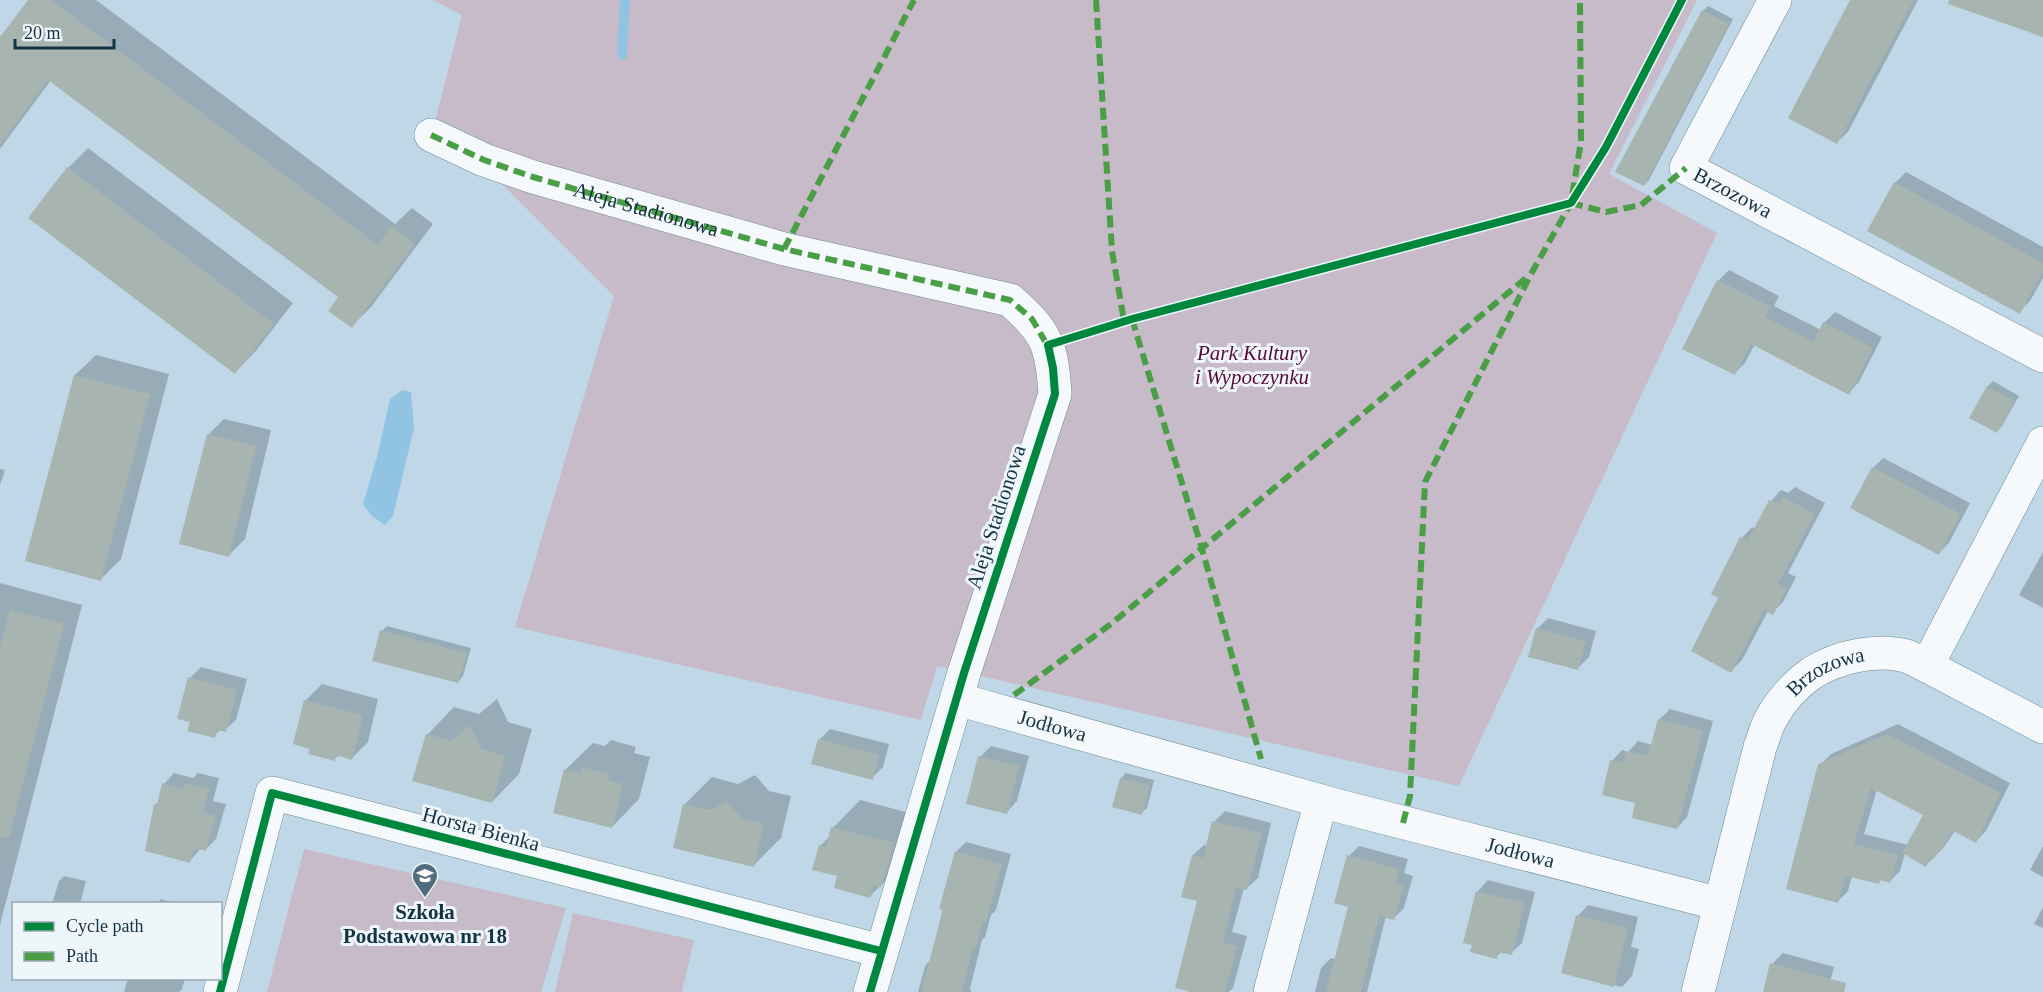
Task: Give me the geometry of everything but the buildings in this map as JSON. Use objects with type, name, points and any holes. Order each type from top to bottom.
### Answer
[{"type":"street","name":"Brzozowa","points":[[1775,0],[1686,168],[2043,356]]},
{"type":"street","name":"Aleja Stadionowa","points":[[430,135],[484,160],[533,177],[773,246],[1010,300],[1032,319],[1048,345],[1055,394],[957,699]]},
{"type":"street","points":[[1927,666],[2043,443]]},
{"type":"street","name":"Brzozowa","points":[[1698,992],[1760,747],[1771,718],[1789,693],[1812,673],[1835,662],[1863,655],[1905,656],[2043,727]]},
{"type":"street","name":"Jodłowa","points":[[957,699],[1321,801],[1720,904]]},
{"type":"street","points":[[870,992],[957,699]]},
{"type":"street","name":"Horsta Bienka","points":[[220,992],[272,793],[881,951]]},
{"type":"street","points":[[1270,992],[1321,801]]},
{"type":"green space","name":"Park Kultury i Wypoczynku","points":[[433,0],[1697,0],[1609,174],[1717,233],[1459,786],[937,666],[921,720],[515,627],[614,296],[436,118],[462,15]]},
{"type":"green space","points":[[304,849],[566,908],[541,992],[267,992]]},
{"type":"green space","points":[[573,913],[694,940],[682,992],[555,992]]},
{"type":"water","points":[[402,390],[411,392],[414,428],[393,516],[385,525],[372,516],[363,504],[377,457],[390,399]]},
{"type":"waterway","points":[[622,55],[625,0]]},
{"type":"marked path","points":[[784,249],[914,0]]},
{"type":"marked path","points":[[1096,0],[1112,251],[1124,321]]},
{"type":"marked path","points":[[1403,823],[1410,796],[1425,482],[1531,274],[1571,203],[1581,141],[1580,0]]},
{"type":"marked path","points":[[431,135],[484,160],[533,177],[784,249],[1010,300],[1032,319],[1049,348]]},
{"type":"marked path","points":[[1571,203],[1606,212],[1641,205],[1686,168]]},
{"type":"marked path","points":[[1014,695],[1111,624],[1526,278]]},
{"type":"marked path","points":[[1132,319],[1202,549],[1261,759]]},
{"type":"cycle path","points":[[870,992],[964,673],[1055,394],[1048,345],[1132,319],[1571,203],[1606,147],[1682,0]]},
{"type":"cycle path","points":[[220,992],[272,793],[881,951]]},
{"type":"place","name":"Szkoła Podstawowa nr 18","points":[[425,899]]}]
